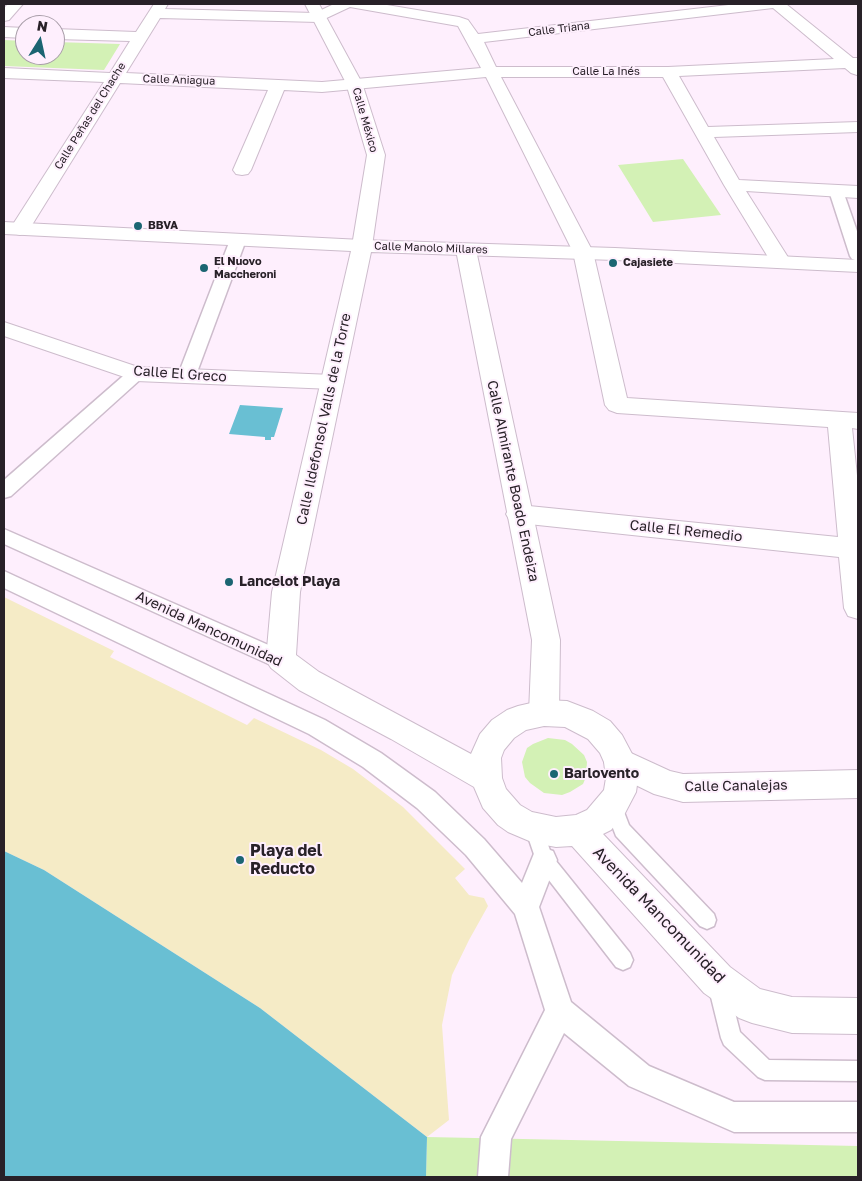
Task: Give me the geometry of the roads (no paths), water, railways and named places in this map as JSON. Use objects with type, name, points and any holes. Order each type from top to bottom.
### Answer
[{"type":"street","points":[[4,17],[16,4]]},
{"type":"street","points":[[158,8],[315,11],[345,4]]},
{"type":"street","points":[[355,4],[454,20],[463,23],[474,39],[583,252],[618,405],[848,420],[852,548],[858,608]]},
{"type":"street","name":"Calle Triana","points":[[474,39],[772,4]]},
{"type":"street","points":[[777,4],[856,66]]},
{"type":"street","name":"Calle Peñas del Chache","points":[[12,228],[114,78],[158,8]]},
{"type":"street","name":"Calle México","points":[[315,11],[354,83],[376,156],[362,246]]},
{"type":"street","points":[[65,34],[140,37]]},
{"type":"street","name":"Calle La Inés","points":[[354,83],[492,72],[668,72],[856,66]]},
{"type":"street","points":[[668,72],[733,185],[781,262]]},
{"type":"street","name":"Calle Aniagua","points":[[4,73],[322,87],[354,83]]},
{"type":"street","points":[[242,170],[278,85]]},
{"type":"street","points":[[702,132],[858,127]]},
{"type":"street","points":[[733,185],[858,192]]},
{"type":"street","points":[[836,191],[858,256]]},
{"type":"street","name":"Calle Manolo Millares","points":[[12,228],[362,246],[583,252],[858,266]]},
{"type":"street","points":[[187,375],[238,240]]},
{"type":"street","name":"Calle Ildefonsol Valls de la Torre","points":[[281,660],[286,592],[362,246]]},
{"type":"street","name":"Calle Almirante Boado Endeiza","points":[[466,250],[546,640],[544,713]]},
{"type":"street","name":"Calle El Greco","points":[[4,329],[136,374],[333,382]]},
{"type":"street","points":[[4,491],[136,374]]},
{"type":"street","name":"Calle El Remedio","points":[[519,514],[852,548]]},
{"type":"street","name":"Avenida Mancomunidad","points":[[4,536],[281,660],[309,681],[402,730],[486,778]]},
{"type":"street","points":[[4,579],[317,727],[372,760],[426,800],[474,847],[526,907],[560,1011],[639,1076],[734,1117],[858,1117]]},
{"type":"street","points":[[544,713],[567,714],[599,730],[611,744],[620,762],[621,785],[613,805],[599,820],[579,830],[556,832],[534,828],[508,815],[494,798],[486,778],[485,758],[492,742],[503,729],[518,719],[544,713]]},
{"type":"street","name":"Calle Canalejas","points":[[620,762],[665,784],[683,788],[858,784]]},
{"type":"street","name":"Avenida Mancomunidad","points":[[579,830],[599,854],[717,980],[752,1005],[792,1015],[858,1016]]},
{"type":"street","points":[[526,907],[544,860]]},
{"type":"street","points":[[493,1177],[496,1137],[560,1011]]},
{"type":"lane","points":[[613,805],[622,830],[707,920]]},
{"type":"lane","points":[[534,828],[544,860],[623,960]]},
{"type":"lane","points":[[717,980],[731,1038],[765,1070],[858,1071]]},
{"type":"water","points":[[240,405],[283,408],[274,437],[271,437],[271,440],[265,440],[265,437],[229,434]]},
{"type":"water","points":[[4,851],[44,870],[260,1008],[427,1137],[426,1177],[4,1177]]},
{"type":"place","name":"BBVA","points":[[138,226]]},
{"type":"place","name":"Cajasiete","points":[[613,263]]},
{"type":"place","name":"El Nuovo Maccheroni","points":[[204,268]]},
{"type":"place","name":"Lancelot Playa","points":[[229,582]]},
{"type":"place","name":"Barlovento","points":[[554,774]]},
{"type":"place","name":"Playa del Reducto","points":[[240,860]]}]
